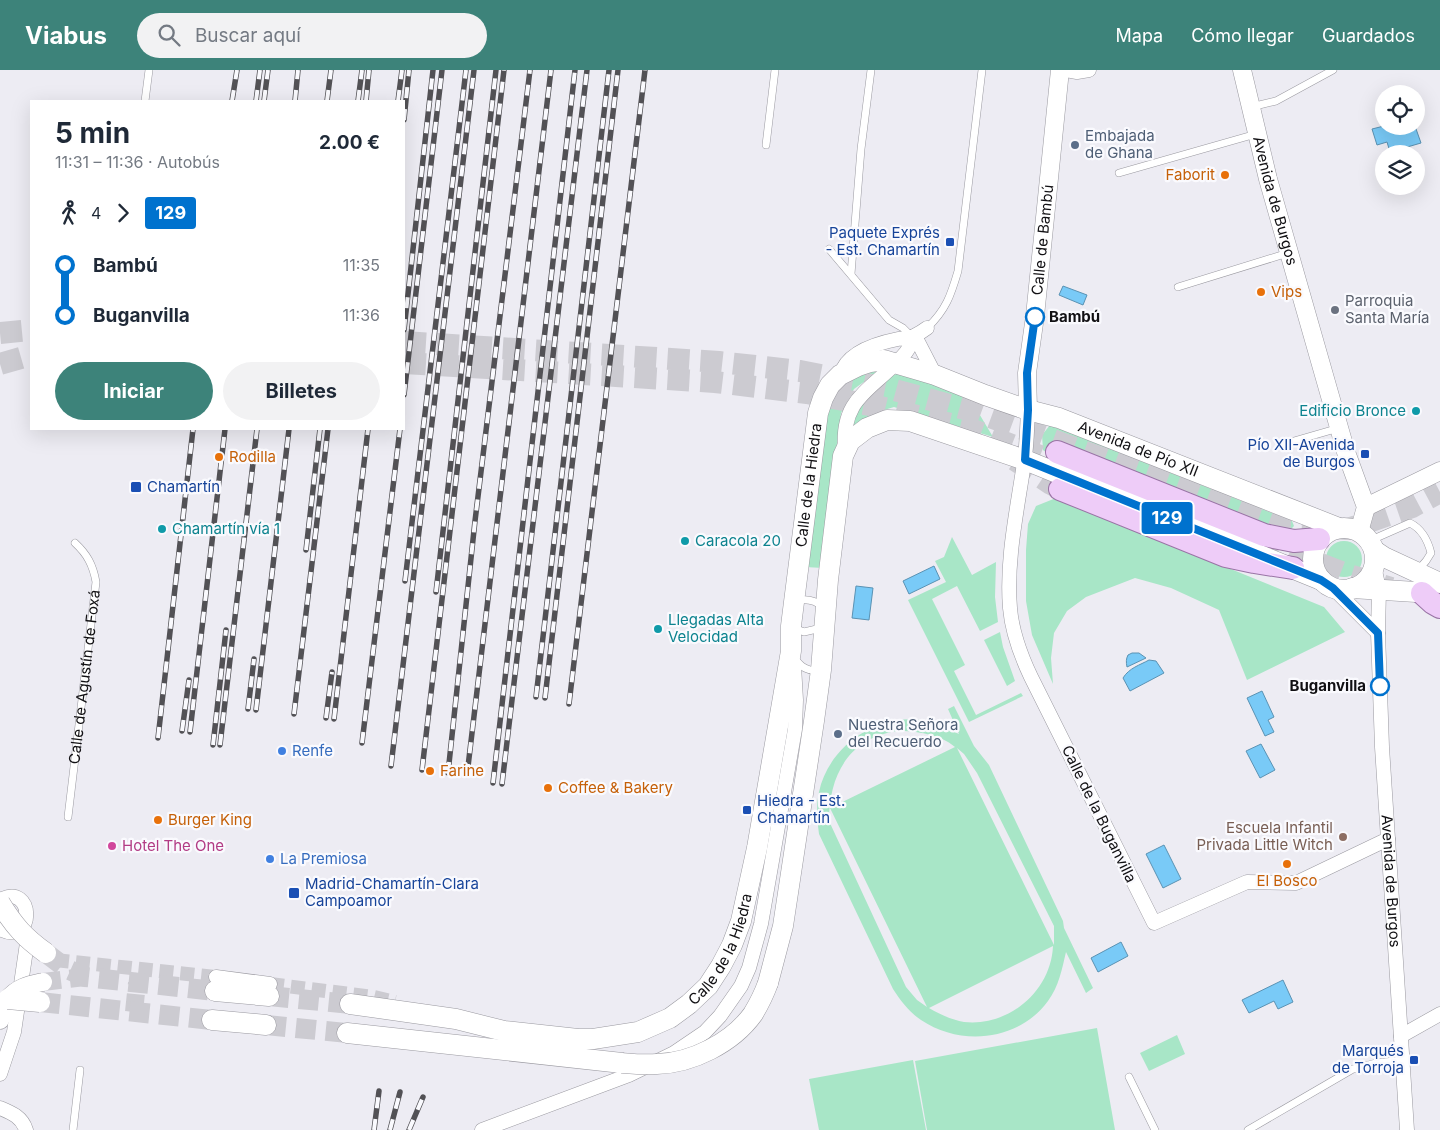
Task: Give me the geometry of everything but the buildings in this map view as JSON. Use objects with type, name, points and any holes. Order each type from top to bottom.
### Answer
[{"type":"main road","name":"Calle de la Hiedra","points":[[347,1033],[404,1039],[592,1039],[638,1032],[670,1018],[708,986],[721,966],[735,937],[748,893],[792,651],[791,626],[818,413],[823,398],[830,385],[840,375],[870,362],[884,360],[935,375]]},
{"type":"main road","name":"Avenida de Pío XII","points":[[935,375],[1028,410],[1059,418],[1339,528]]},
{"type":"main road","points":[[845,450],[850,441],[878,422],[898,419],[910,421],[1025,460],[1335,585],[1429,591]]},
{"type":"main road","name":"Calle de la Hiedra","points":[[350,1004],[456,1019],[502,1040],[622,1063],[658,1064],[699,1055],[722,1042],[751,1016],[761,1002],[768,983],[783,926],[811,744],[805,712],[821,670],[828,576],[845,450]]},
{"type":"main road","points":[[1056,452],[1264,535],[1294,541],[1319,539],[1339,528],[1349,529],[1369,547],[1384,557],[1416,572],[1429,591],[1433,603],[1440,607]]},
{"type":"main road","points":[[1060,489],[1226,556],[1293,568]]},
{"type":"main road","points":[[1319,539],[1314,552],[1313,562],[1316,572],[1335,585]]},
{"type":"main road","name":"Avenida de Burgos","points":[[1335,585],[1366,580],[1369,547]]},
{"type":"main road","points":[[0,902],[12,924],[46,953]]},
{"type":"main road","points":[[216,984],[270,990]]},
{"type":"main road","points":[[4,996],[40,1002]]},
{"type":"main road","name":"Calle de la Hiedra","points":[[404,1039],[427,1034],[456,1019]]},
{"type":"main road","points":[[212,1020],[266,1025]]},
{"type":"street","name":"Calle de Bambú","points":[[1028,410],[1027,373],[1035,316],[1060,70]]},
{"type":"street","points":[[1066,70],[1077,72],[1089,70]]},
{"type":"street","name":"Avenida de Burgos","points":[[1242,70],[1256,134],[1339,428],[1366,507],[1369,547],[1379,589],[1378,633],[1388,839],[1407,1130]]},
{"type":"street","name":"Calle de la Hiedra","points":[[840,375],[846,362],[854,356],[879,344],[912,337],[927,328]]},
{"type":"street","name":"Calle de la Hiedra","points":[[845,450],[846,423],[851,408],[864,392],[897,363],[910,348],[912,337]]},
{"type":"street","points":[[912,337],[918,342],[935,375]]},
{"type":"street","points":[[1025,460],[1028,410]]},
{"type":"street","name":"Calle de la Buganvilla","points":[[1025,460],[1012,549],[1010,583],[1010,608],[1018,644],[1031,677],[1154,924],[1247,882],[1296,883],[1388,839]]},
{"type":"street","points":[[1366,507],[1440,471]]},
{"type":"street","points":[[1335,585],[1378,633]]},
{"type":"street","name":"Calle de la Hiedra","points":[[482,1130],[629,1075],[674,1053],[705,1032],[741,986],[749,968],[761,924],[795,729],[805,712],[792,651]]},
{"type":"street","points":[[0,902],[8,897],[14,897],[22,902],[28,917],[23,926],[13,932],[0,929]]},
{"type":"street","points":[[0,1074],[14,1032],[27,943],[23,926]]},
{"type":"street","points":[[0,1020],[4,996],[24,986],[43,982]]},
{"type":"street","points":[[1401,1036],[1440,1014]]},
{"type":"street","points":[[0,1108],[18,1117],[26,1130]]},
{"type":"lane","points":[[145,100],[149,70]]},
{"type":"lane","points":[[766,144],[775,70]]},
{"type":"lane","points":[[851,274],[861,149],[871,70]]},
{"type":"lane","points":[[927,328],[944,310],[958,271],[982,70]]},
{"type":"lane","points":[[1250,108],[1276,101],[1333,70]]},
{"type":"lane","points":[[1118,172],[1256,134]]},
{"type":"lane","points":[[829,249],[889,320],[912,337]]},
{"type":"lane","points":[[1178,287],[1290,253]]},
{"type":"lane","points":[[1280,445],[1339,428]]},
{"type":"lane","points":[[1369,547],[1410,524],[1414,526],[1428,541],[1431,553],[1416,572]]},
{"type":"lane","name":"Calle de Agustín de Foxá","points":[[68,817],[96,582],[91,562],[75,543]]},
{"type":"lane","points":[[791,626],[796,630],[809,632],[821,628],[826,618],[817,602],[808,599],[794,602]]},
{"type":"lane","points":[[792,651],[798,662],[806,669],[821,670]]},
{"type":"lane","points":[[1248,1130],[1353,1069],[1403,1060]]},
{"type":"lane","points":[[73,1130],[80,1070]]},
{"type":"lane","points":[[1129,1077],[1155,1130]]},
{"type":"green space","points":[[877,368],[879,371],[854,389],[841,413],[823,568],[805,567],[828,405],[844,383]]},
{"type":"green space","points":[[902,371],[971,400],[993,437],[894,407],[874,413],[853,425],[857,408],[881,382]]},
{"type":"green space","points":[[1050,425],[1292,521],[1294,526],[1289,531],[1276,533],[1051,456],[1043,450],[1042,435]]},
{"type":"green space","points":[[1056,498],[1324,607],[1345,632],[1247,680],[1219,610],[1171,588],[1135,578],[1086,597],[1067,611],[1054,633],[1051,658],[1053,684],[1032,635],[1026,601],[1026,550],[1028,524],[1036,506]]},
{"type":"green space","points":[[952,537],[972,575],[996,562],[995,597],[998,622],[980,631],[957,586],[932,599],[965,665],[954,671],[976,715],[1021,693],[1023,696],[969,722],[908,600],[946,582],[935,561],[944,557]]},
{"type":"green space","points":[[1344,541],[1351,542],[1357,546],[1361,552],[1361,566],[1357,572],[1351,576],[1344,577],[1337,576],[1331,572],[1327,566],[1326,559],[1327,552],[1331,546],[1337,542]]},
{"type":"green space","points":[[1000,632],[1003,647],[1015,681],[1007,686],[984,640]]},
{"type":"green space","points":[[954,706],[974,746],[989,765],[1093,988],[1086,993],[1066,952],[1060,977],[1048,1001],[1022,1025],[1006,1032],[989,1036],[954,1034],[937,1029],[917,1017],[902,1002],[893,989],[819,834],[818,828],[817,807],[824,776],[832,761],[843,748],[856,737],[871,729],[886,723],[903,720],[925,721],[959,734],[948,709]],"holes":[[[897,731],[920,733],[935,736],[955,747],[830,808],[927,1007],[917,1000],[906,987],[829,821],[830,804],[833,789],[845,761],[854,750],[880,735]],[[957,748],[964,754],[977,773],[1054,926],[1054,945]],[[1053,946],[1045,978],[1025,1003],[1011,1012],[997,1019],[981,1022],[964,1022],[929,1008]]]},
{"type":"green space","points":[[1097,1028],[1115,1130],[927,1130],[915,1061]]},
{"type":"green space","points":[[1177,1035],[1185,1054],[1149,1071],[1140,1053]]},
{"type":"green space","points":[[913,1060],[926,1130],[819,1130],[809,1079]]},
{"type":"water","points":[[1375,128],[1375,135],[1418,135],[1421,143],[1414,145],[1388,145],[1387,142],[1377,145],[1372,129]]},
{"type":"water","points":[[1063,286],[1087,295],[1083,305],[1059,295]]},
{"type":"water","points":[[934,566],[940,579],[909,594],[903,581]]},
{"type":"water","points":[[856,586],[873,588],[869,620],[852,618]]},
{"type":"water","points":[[1132,653],[1139,653],[1146,658],[1127,667],[1127,656]]},
{"type":"water","points":[[1149,660],[1156,661],[1164,673],[1130,691],[1123,678],[1131,669]]},
{"type":"water","points":[[1262,691],[1274,717],[1268,720],[1274,732],[1265,736],[1247,698]]},
{"type":"water","points":[[1261,744],[1275,770],[1260,778],[1246,751]]},
{"type":"water","points":[[1164,845],[1181,879],[1163,888],[1146,854]]},
{"type":"water","points":[[1121,942],[1128,956],[1098,972],[1091,958]]},
{"type":"water","points":[[1283,980],[1293,1002],[1278,1009],[1274,1001],[1249,1013],[1242,1000]]},
{"type":"tunnel","points":[[0,333],[30,330]]},
{"type":"tunnel","points":[[405,342],[719,362],[800,371],[891,389],[979,413],[1287,526],[1348,529],[1412,507],[1440,492]]},
{"type":"tunnel","points":[[0,364],[30,355]]},
{"type":"tunnel","points":[[405,363],[715,382],[807,393],[880,407],[968,428],[1040,456]]},
{"type":"tunnel","points":[[1015,460],[1060,489]]},
{"type":"tunnel","points":[[1259,540],[1346,574],[1391,588]]},
{"type":"tunnel","points":[[46,953],[67,969],[85,977],[215,991]]},
{"type":"tunnel","points":[[55,960],[216,977]]},
{"type":"tunnel","points":[[43,982],[85,977]]},
{"type":"tunnel","points":[[134,1012],[137,983]]},
{"type":"tunnel","points":[[270,984],[374,997],[395,1002]]},
{"type":"tunnel","points":[[269,996],[350,1004]]},
{"type":"tunnel","points":[[40,1002],[212,1020]]},
{"type":"tunnel","points":[[266,1025],[347,1033]]},
{"type":"railway","points":[[232,100],[237,70]]},
{"type":"railway","points":[[256,100],[260,70]]},
{"type":"railway","points":[[264,100],[268,70]]},
{"type":"railway","points":[[295,100],[298,70]]},
{"type":"railway","points":[[327,100],[331,70]]},
{"type":"railway","points":[[358,100],[362,70]]},
{"type":"railway","points":[[366,100],[369,70]]},
{"type":"railway","points":[[398,100],[402,70]]},
{"type":"railway","points":[[405,110],[409,70]]},
{"type":"railway","points":[[405,321],[433,70]]},
{"type":"railway","points":[[405,386],[442,70]]},
{"type":"railway","points":[[405,581],[466,70]]},
{"type":"railway","points":[[391,766],[474,70]]},
{"type":"railway","points":[[436,592],[496,70]]},
{"type":"railway","points":[[422,770],[504,70]]},
{"type":"railway","points":[[448,773],[475,521],[530,70]]},
{"type":"railway","points":[[467,775],[551,70]]},
{"type":"railway","points":[[493,783],[575,70]]},
{"type":"railway","points":[[502,784],[587,70]]},
{"type":"railway","points":[[536,697],[609,70]]},
{"type":"railway","points":[[545,698],[618,70]]},
{"type":"railway","points":[[569,704],[645,70]]},
{"type":"railway","points":[[158,738],[193,430]]},
{"type":"railway","points":[[190,732],[225,430]]},
{"type":"railway","points":[[220,745],[257,430]]},
{"type":"railway","points":[[256,710],[289,430]]},
{"type":"railway","points":[[306,550],[320,430]]},
{"type":"railway","points":[[294,714],[328,430]]},
{"type":"railway","points":[[334,719],[368,430]]},
{"type":"railway","points":[[362,743],[400,430]]},
{"type":"railway","points":[[213,745],[226,630]]},
{"type":"railway","points":[[248,709],[254,659]]},
{"type":"railway","points":[[326,718],[332,672]]},
{"type":"railway","points":[[182,731],[189,680]]},
{"type":"railway","points":[[374,1130],[379,1091]]},
{"type":"railway","points":[[390,1130],[400,1092]]},
{"type":"railway","points":[[409,1130],[423,1097]]},
{"type":"bus line","name":"129","points":[[1035,317],[1027,373],[1028,410],[1025,460],[1321,580],[1333,588],[1378,633],[1380,686]]},
{"type":"place","name":"Embajada de Ghana","points":[[1075,145]]},
{"type":"place","name":"Faborit","points":[[1225,175]]},
{"type":"place","name":"Paquete Exprés - Est. Chamartín","points":[[950,242]]},
{"type":"place","name":"Vips","points":[[1261,292]]},
{"type":"place","name":"Parroquia Santa María","points":[[1335,310]]},
{"type":"place","name":"Bambú","points":[[1035,317]]},
{"type":"place","name":"Edificio Bronce","points":[[1416,411]]},
{"type":"place","name":"Pío XII-Avenida de Burgos","points":[[1365,454]]},
{"type":"place","name":"Rodilla","points":[[219,457]]},
{"type":"place","name":"Chamartín","points":[[136,487]]},
{"type":"place","name":"Chamartín vía 1","points":[[162,529]]},
{"type":"place","name":"Caracola 20","points":[[685,541]]},
{"type":"place","name":"Llegadas Alta Velocidad","points":[[658,629]]},
{"type":"place","name":"Buganvilla","points":[[1380,686]]},
{"type":"place","name":"Nuestra Señora del Recuerdo","points":[[838,734]]},
{"type":"place","name":"Renfe","points":[[282,751]]},
{"type":"place","name":"Farine","points":[[430,771]]},
{"type":"place","name":"Coffee & Bakery","points":[[548,788]]},
{"type":"place","name":"Hiedra - Est. Chamartín","points":[[747,810]]},
{"type":"place","name":"Burger King","points":[[158,820]]},
{"type":"place","name":"Escuela Infantil Privada Little Witch","points":[[1343,837]]},
{"type":"place","name":"Hotel The One","points":[[112,846]]},
{"type":"place","name":"La Premiosa","points":[[270,859]]},
{"type":"place","name":"El Bosco","points":[[1287,864]]},
{"type":"place","name":"Madrid-Chamartín-Clara Campoamor","points":[[294,893]]},
{"type":"place","name":"Marqués de Torroja","points":[[1414,1060]]}]
